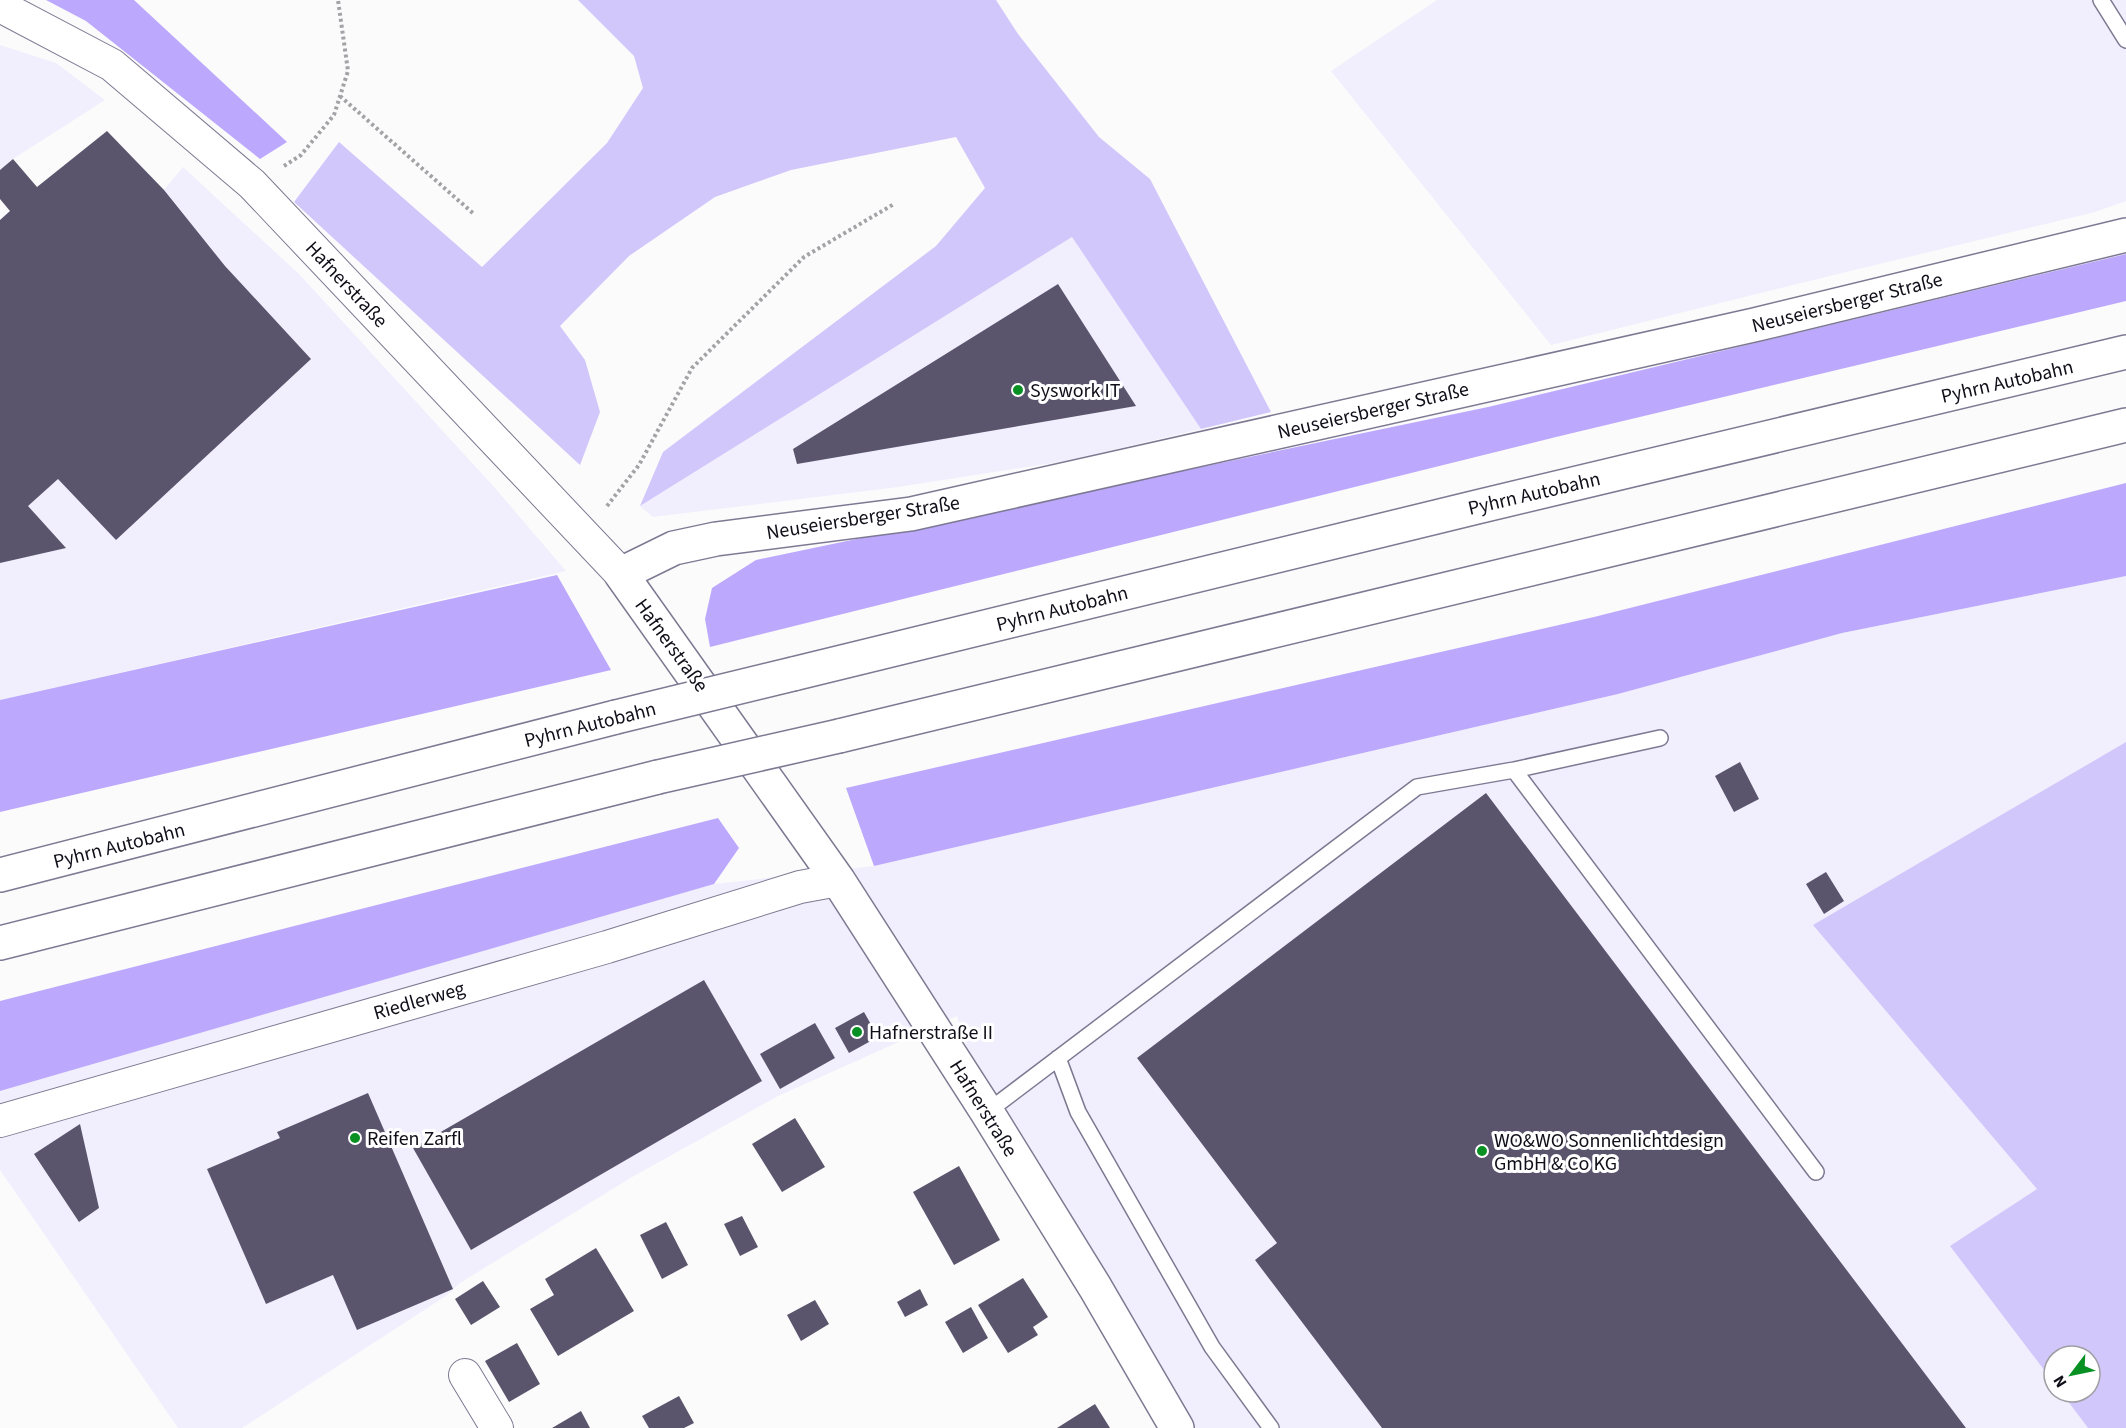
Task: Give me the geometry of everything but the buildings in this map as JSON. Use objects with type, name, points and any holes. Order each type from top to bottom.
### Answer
[{"type":"main road","name":"Neuseiersberger Straße","points":[[621,574],[674,548],[716,539],[911,514],[1742,327],[2126,235]]},
{"type":"main road","name":"Pyhrn Autobahn","points":[[0,875],[616,717],[1488,504],[2126,352]]},
{"type":"main road","points":[[0,942],[658,777],[839,736],[2126,425]]},
{"type":"main road","name":"Hafnerstraße","points":[[621,574],[838,880],[987,1112],[1095,1287],[1177,1428]]},
{"type":"street","name":"Hafnerstraße","points":[[1,8],[112,64],[252,184],[621,574]]},
{"type":"street","name":"Riedlerweg","points":[[0,1120],[607,947],[800,887],[838,880]]},
{"type":"street","points":[[465,1375],[497,1428]]},
{"type":"lane","points":[[2101,0],[2126,40]]},
{"type":"lane","points":[[987,1112],[1417,787],[1514,770],[1660,738]]},
{"type":"lane","points":[[1514,770],[1816,1172]]},
{"type":"lane","points":[[1058,1058],[1078,1112],[1212,1347],[1271,1428]]},
{"type":"path","points":[[252,184],[301,154],[334,115],[348,71],[338,0]]},
{"type":"path","points":[[340,96],[475,215]]},
{"type":"path","points":[[582,533],[639,465],[692,368],[804,257],[894,204]]},
{"type":"shaded area","points":[[46,0],[134,0],[287,142],[260,159],[86,21]]},
{"type":"shaded area","points":[[578,0],[996,0],[1018,34],[1099,137],[1150,179],[1271,412],[1201,429],[1072,237],[640,506],[663,452],[936,246],[985,188],[956,137],[791,170],[715,197],[629,256],[560,326],[585,360],[600,412],[580,465],[294,202],[339,142],[482,267],[607,143],[643,88],[634,56]]},
{"type":"shaded area","points":[[1437,0],[2126,0],[2126,201],[2095,212],[1551,345],[1331,71]]},
{"type":"shaded area","points":[[0,45],[56,63],[105,100],[13,159],[0,170]]},
{"type":"shaded area","points":[[183,167],[300,275],[495,488],[566,571],[0,700],[0,333],[164,190]]},
{"type":"shaded area","points":[[1072,237],[1201,429],[1065,461],[898,487],[653,517],[640,506]]},
{"type":"shaded area","points":[[2126,254],[2126,301],[1556,437],[710,647],[705,619],[712,588],[756,560],[1488,407]]},
{"type":"shaded area","points":[[2126,483],[2126,576],[1842,633],[1618,694],[874,866],[846,788],[1594,617]]},
{"type":"shaded area","points":[[557,575],[611,670],[0,812],[0,700]]},
{"type":"shaded area","name":"WO&WO Sonnenlichtdesign GmbH & Co KG","points":[[2126,576],[2126,742],[1814,925],[2038,1189],[1951,1246],[2042,1367],[2042,1404],[2070,1404],[2088,1428],[1177,1428],[987,1112],[957,1016],[778,1096],[632,1177],[460,1283],[446,1296],[242,1428],[178,1428],[0,1170],[0,1091],[714,884],[874,866],[1618,694],[1842,633]]},
{"type":"shaded area","points":[[2126,742],[2126,1428],[2088,1428],[2070,1404],[2102,1404],[2102,1344],[2042,1344],[2042,1367],[1950,1246],[2037,1189],[1813,925]]},
{"type":"shaded area","points":[[718,818],[739,848],[714,884],[0,1091],[0,1001]]},
{"type":"place","name":"Syswork IT","points":[[1018,390]]},
{"type":"place","name":"Hafnerstraße II","points":[[857,1032]]},
{"type":"place","name":"Reifen Zarfl","points":[[355,1138]]},
{"type":"place","name":"WO&WO Sonnenlichtdesign GmbH & Co KG","points":[[1482,1151]]}]
